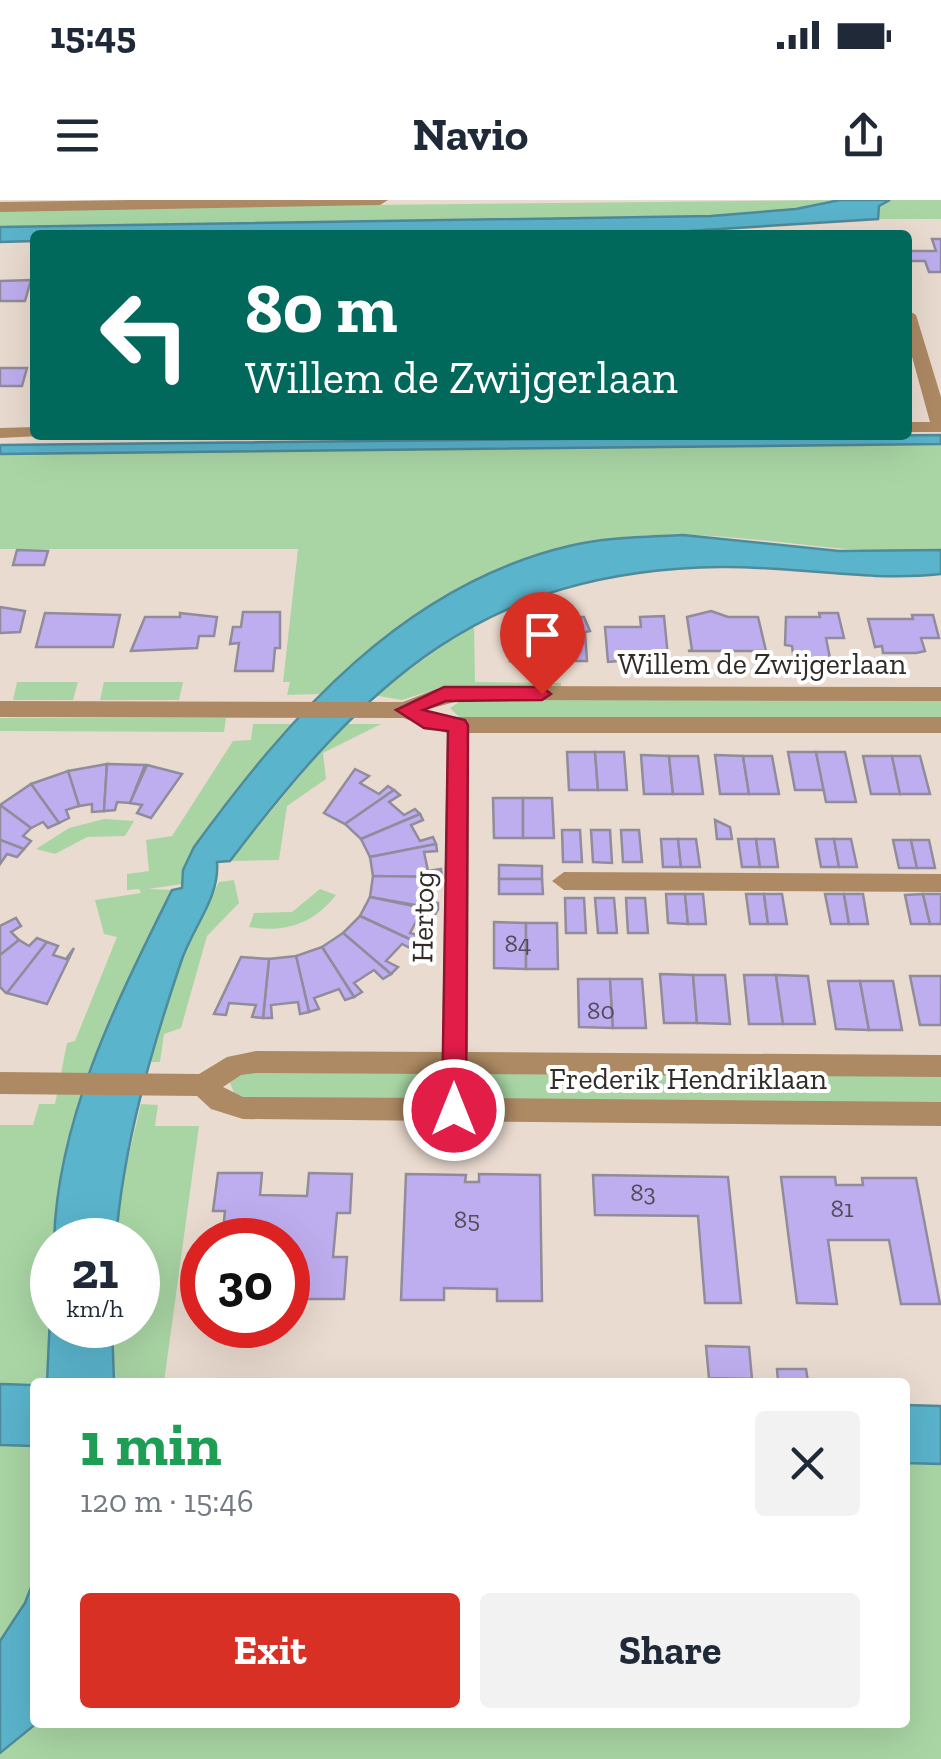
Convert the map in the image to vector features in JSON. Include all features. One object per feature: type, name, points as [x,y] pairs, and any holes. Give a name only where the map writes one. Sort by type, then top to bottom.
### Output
[{"type":"street","points":[[0,207],[380,200]]},
{"type":"street","points":[[912,329],[941,427],[912,427]]},
{"type":"street","points":[[0,432],[30,432]]},
{"type":"street","name":"Willem de Zwijgerlaan","points":[[0,708],[406,710],[444,694],[941,694]]},
{"type":"street","name":"Willem de Zwijgerlaan","points":[[406,710],[431,723],[458,725],[941,726]]},
{"type":"street","name":"Hertog","points":[[454,1110],[458,725]]},
{"type":"street","points":[[564,881],[941,884]]},
{"type":"street","name":"Frederik Hendriklaan","points":[[0,1083],[203,1086],[244,1064],[941,1066]]},
{"type":"street","name":"Frederik Hendriklaan","points":[[203,1086],[220,1100],[243,1108],[941,1114]]},
{"type":"green space","points":[[840,200],[796,209],[711,216],[0,227],[0,209]]},
{"type":"green space","points":[[890,200],[941,200],[941,219],[878,219],[879,206]]},
{"type":"green space","points":[[941,444],[941,550],[876,551],[681,535],[629,537],[579,545],[484,576],[441,599],[399,626],[321,694],[287,695],[290,682],[283,682],[298,549],[0,549],[0,454]]},
{"type":"green space","points":[[474,624],[475,682],[561,683],[561,688],[439,688],[402,700],[373,695]]},
{"type":"green space","points":[[17,682],[78,682],[73,700],[13,700]]},
{"type":"green space","points":[[104,682],[183,682],[179,700],[100,700]]},
{"type":"green space","points":[[462,700],[941,700],[941,719],[461,719],[450,708]]},
{"type":"green space","points":[[0,718],[226,718],[224,732],[0,731]]},
{"type":"green space","points":[[253,724],[294,724],[211,823],[186,866],[182,884],[148,889],[172,890],[102,1043],[55,1218],[30,1218],[30,1348],[49,1348],[48,1378],[0,1384],[0,1125],[33,1125],[39,1104],[55,1104],[67,1043],[75,1041],[117,937],[104,934],[95,900],[141,893],[139,889],[127,890],[127,874],[149,871],[146,840],[172,836],[233,741],[251,740]]},
{"type":"green space","points":[[343,724],[381,724],[323,753],[326,779],[287,806],[279,860],[230,861]]},
{"type":"green space","points":[[104,819],[134,821],[125,836],[87,837],[55,854],[36,849],[69,828]]},
{"type":"green space","points":[[234,880],[239,903],[207,936],[181,1028],[164,1034],[160,1062],[150,1062],[183,955],[219,882]]},
{"type":"green space","points":[[320,889],[336,895],[308,919],[275,929],[249,927],[254,913],[292,912]]},
{"type":"green space","points":[[240,1072],[423,1072],[434,1077],[437,1087],[423,1100],[243,1098],[235,1095],[230,1083]]},
{"type":"green space","points":[[485,1074],[941,1076],[941,1104],[491,1101],[477,1089]]},
{"type":"green space","points":[[141,1104],[158,1105],[155,1126],[199,1126],[186,1218],[180,1218],[180,1265],[165,1378],[114,1378],[113,1348],[160,1348],[160,1218],[118,1218]]},
{"type":"green space","points":[[0,1418],[30,1419],[30,1728],[910,1728],[910,1444],[941,1445],[941,1759],[0,1759]]},
{"type":"water","points":[[840,200],[890,200],[879,206],[878,219],[704,230],[30,230],[30,241],[0,242],[0,227],[711,216],[796,209]]},
{"type":"water","points":[[912,435],[941,435],[941,444],[0,454],[0,445],[912,440]]},
{"type":"water","points":[[683,535],[839,551],[941,550],[941,574],[886,576],[721,567],[637,573],[563,589],[497,614],[438,648],[383,690],[331,740],[230,861],[217,862],[210,900],[181,962],[149,1064],[125,1169],[119,1218],[56,1218],[67,1148],[79,1104],[131,973],[172,890],[182,888],[183,870],[194,847],[270,750],[356,662],[403,624],[454,591],[509,565],[569,546]]},
{"type":"water","points":[[49,1348],[113,1348],[114,1378],[47,1378]]},
{"type":"water","points":[[0,1384],[30,1385],[30,1446],[0,1445]]},
{"type":"water","points":[[910,1405],[941,1406],[941,1464],[910,1463]]},
{"type":"water","points":[[30,1590],[31,1728],[0,1753],[0,1641]]},
{"type":"building","points":[[932,239],[941,239],[941,272],[929,272],[925,261],[912,261],[912,251],[936,251]]},
{"type":"building","points":[[30,280],[25,301],[0,301],[0,281]]},
{"type":"building","points":[[0,368],[27,368],[22,386],[0,386]]},
{"type":"building","points":[[17,550],[48,551],[44,565],[13,565]]},
{"type":"building","points":[[0,607],[25,611],[20,632],[0,633]]},
{"type":"building","points":[[711,611],[728,617],[758,617],[766,651],[688,651],[692,650],[687,617]]},
{"type":"building","points":[[243,612],[280,612],[280,648],[275,648],[273,671],[235,671],[239,643],[230,644],[233,627],[241,627]]},
{"type":"building","points":[[45,613],[120,615],[113,647],[36,647]]},
{"type":"building","points":[[180,613],[217,617],[214,636],[199,636],[197,648],[131,651],[145,617],[180,617]]},
{"type":"building","points":[[819,613],[838,613],[844,638],[826,638],[830,658],[794,661],[792,646],[785,645],[786,617],[820,617]]},
{"type":"building","points":[[912,615],[933,615],[939,638],[921,638],[925,651],[883,653],[882,646],[875,647],[868,619],[913,619]]},
{"type":"building","points":[[664,616],[668,657],[608,662],[605,627],[641,627],[640,617]]},
{"type":"building","points":[[508,617],[584,617],[590,631],[585,632],[587,661],[510,661],[510,645],[502,632],[508,630]]},
{"type":"building","points":[[567,752],[595,752],[598,790],[569,790]]},
{"type":"building","points":[[595,752],[624,752],[627,790],[598,790]]},
{"type":"building","points":[[788,752],[816,752],[824,790],[795,790]]},
{"type":"building","points":[[816,752],[845,752],[856,802],[826,802]]},
{"type":"building","points":[[641,755],[669,756],[673,794],[644,794]]},
{"type":"building","points":[[715,755],[743,756],[749,794],[720,794]]},
{"type":"building","points":[[669,756],[698,756],[703,794],[673,794]]},
{"type":"building","points":[[743,756],[772,756],[779,794],[749,794]]},
{"type":"building","points":[[863,756],[892,756],[900,794],[871,794]]},
{"type":"building","points":[[892,756],[920,756],[930,794],[900,794]]},
{"type":"building","points":[[107,764],[104,811],[92,812],[92,804],[79,806],[68,771]]},
{"type":"building","points":[[107,764],[145,765],[130,803],[117,802],[115,810],[104,811]]},
{"type":"building","points":[[147,765],[182,774],[151,818],[137,813],[142,805],[130,803]]},
{"type":"building","points":[[355,769],[369,776],[360,783],[379,794],[388,786],[394,790],[345,824],[324,813]]},
{"type":"building","points":[[68,771],[79,806],[66,810],[69,818],[59,823],[31,784]]},
{"type":"building","points":[[31,784],[59,823],[48,828],[43,822],[31,828],[0,805]]},
{"type":"building","points":[[394,790],[400,795],[389,802],[404,815],[415,809],[420,814],[361,839],[345,824]]},
{"type":"building","points":[[493,798],[523,798],[523,838],[494,838]]},
{"type":"building","points":[[523,798],[552,798],[554,838],[523,838]]},
{"type":"building","points":[[0,805],[31,828],[23,836],[31,841],[24,849],[0,840]]},
{"type":"building","points":[[420,814],[423,820],[411,825],[420,841],[433,837],[436,844],[370,857],[361,839]]},
{"type":"building","points":[[715,820],[730,827],[732,839],[717,839]]},
{"type":"building","points":[[562,830],[580,830],[582,862],[563,862]]},
{"type":"building","points":[[591,830],[610,830],[612,863],[593,862]]},
{"type":"building","points":[[621,830],[639,830],[642,862],[623,862]]},
{"type":"building","points":[[661,839],[678,839],[681,867],[663,867]]},
{"type":"building","points":[[678,839],[696,839],[700,867],[681,867]]},
{"type":"building","points":[[738,839],[756,839],[760,867],[742,867]]},
{"type":"building","points":[[756,839],[774,839],[778,867],[760,867]]},
{"type":"building","points":[[816,839],[834,839],[839,867],[821,867]]},
{"type":"building","points":[[834,839],[851,839],[857,867],[839,867]]},
{"type":"building","points":[[0,840],[24,849],[17,857],[7,854],[0,864]]},
{"type":"building","points":[[893,840],[911,840],[917,868],[899,868]]},
{"type":"building","points":[[911,840],[929,840],[935,868],[917,868]]},
{"type":"building","points":[[436,844],[437,851],[424,852],[428,871],[441,869],[442,877],[373,876],[370,857]]},
{"type":"building","points":[[499,865],[542,866],[542,879],[499,879]]},
{"type":"building","points":[[373,876],[442,877],[441,884],[427,883],[424,902],[438,903],[438,909],[370,897]]},
{"type":"building","points":[[499,879],[542,879],[543,894],[499,894]]},
{"type":"building","points":[[666,894],[685,894],[688,924],[668,923]]},
{"type":"building","points":[[685,894],[703,894],[706,924],[688,924]]},
{"type":"building","points":[[746,894],[764,894],[768,924],[750,924]]},
{"type":"building","points":[[764,894],[782,894],[787,924],[768,924]]},
{"type":"building","points":[[825,894],[844,894],[849,924],[831,924]]},
{"type":"building","points":[[844,894],[863,894],[868,924],[849,924]]},
{"type":"building","points":[[923,894],[930,924],[911,924],[905,895]]},
{"type":"building","points":[[923,894],[941,894],[941,924],[930,924]]},
{"type":"building","points":[[370,897],[437,911],[433,918],[420,914],[410,933],[424,937],[420,944],[360,916]]},
{"type":"building","points":[[565,898],[584,898],[586,933],[566,933]]},
{"type":"building","points":[[595,898],[614,898],[617,933],[598,933]]},
{"type":"building","points":[[626,898],[645,898],[648,933],[628,933]]},
{"type":"building","points":[[360,916],[420,944],[414,950],[402,944],[386,961],[398,967],[391,974],[343,933]]},
{"type":"building","points":[[16,918],[21,926],[11,932],[19,940],[0,955],[0,926]]},
{"type":"building","points":[[494,922],[526,923],[526,969],[494,968]]},
{"type":"building","points":[[526,923],[557,923],[558,969],[526,969]]},
{"type":"building","points":[[343,933],[391,974],[383,979],[374,970],[354,983],[362,992],[354,997],[322,947]]},
{"type":"building","points":[[37,938],[47,942],[6,993],[0,987],[0,955],[19,940],[29,946]]},
{"type":"building","points":[[47,942],[58,946],[53,955],[66,959],[74,948],[47,1004],[7,993]]},
{"type":"building","points":[[322,947],[354,997],[345,1000],[339,989],[314,998],[319,1009],[309,1012],[296,956]]},
{"type":"building","points":[[296,956],[309,1012],[300,1014],[298,1002],[271,1005],[272,1018],[263,1018],[269,959]]},
{"type":"building","points":[[241,957],[269,959],[263,1018],[252,1017],[256,1005],[229,1003],[226,1015],[214,1014]]},
{"type":"building","points":[[660,974],[693,975],[697,1023],[664,1023]]},
{"type":"building","points":[[693,975],[725,975],[730,1024],[697,1023]]},
{"type":"building","points":[[744,975],[776,975],[783,1024],[749,1024]]},
{"type":"building","points":[[776,975],[808,976],[815,1024],[783,1024]]},
{"type":"building","points":[[910,976],[941,976],[941,1025],[920,1025]]},
{"type":"building","points":[[578,979],[610,979],[613,1028],[579,1027]]},
{"type":"building","points":[[610,979],[642,979],[646,1028],[613,1028]]},
{"type":"building","points":[[828,981],[860,981],[869,1030],[836,1029]]},
{"type":"building","points":[[860,981],[893,981],[902,1030],[869,1030]]},
{"type":"building","points":[[218,1173],[262,1173],[260,1195],[307,1196],[309,1173],[352,1174],[350,1213],[337,1213],[333,1257],[347,1257],[344,1299],[310,1299],[310,1218],[224,1218],[225,1211],[213,1211]]},
{"type":"building","points":[[406,1174],[466,1175],[465,1182],[479,1182],[479,1174],[540,1175],[542,1301],[497,1301],[497,1289],[444,1288],[444,1300],[401,1300]]},
{"type":"building","points":[[593,1175],[728,1177],[741,1303],[705,1303],[698,1216],[595,1215]]},
{"type":"building","points":[[781,1177],[835,1177],[836,1185],[863,1185],[862,1178],[916,1178],[940,1304],[901,1304],[889,1240],[828,1240],[837,1304],[797,1303]]},
{"type":"building","points":[[706,1346],[749,1347],[752,1378],[709,1378]]},
{"type":"building","points":[[777,1369],[806,1369],[807,1378],[778,1378]]},
{"type":"route","points":[[454,1110],[458,725],[431,723],[406,710],[444,694],[542,694]]}]
